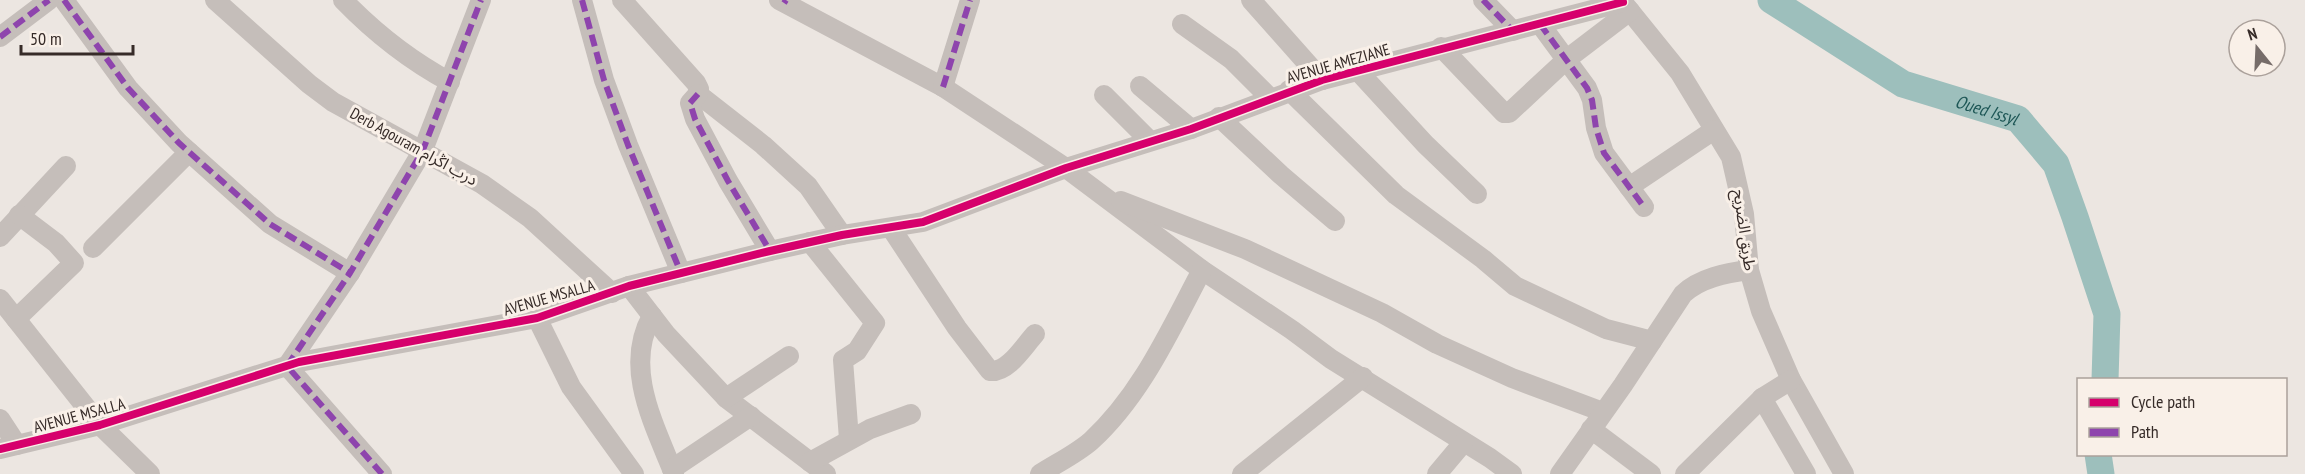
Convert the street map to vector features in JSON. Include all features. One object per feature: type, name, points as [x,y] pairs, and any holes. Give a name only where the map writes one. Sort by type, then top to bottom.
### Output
[{"type":"street","points":[[0,37],[49,0]]},
{"type":"street","points":[[64,0],[128,88],[189,152],[270,224],[350,273]]},
{"type":"street","name":"Derb Agouram درب اڭرام","points":[[215,0],[286,65],[333,102],[482,184],[530,218],[652,316],[726,398],[826,474]]},
{"type":"street","points":[[343,0],[383,39],[422,67],[450,82]]},
{"type":"street","points":[[376,471],[287,366],[350,273],[423,150],[481,0]]},
{"type":"street","points":[[582,0],[612,102],[681,273]]},
{"type":"street","points":[[622,0],[696,83],[699,89],[698,94],[690,104],[695,119],[728,181],[770,250]]},
{"type":"street","points":[[943,87],[970,0]]},
{"type":"street","points":[[1251,0],[1322,80]]},
{"type":"street","points":[[1483,0],[1513,31]]},
{"type":"street","points":[[783,1],[943,87],[1066,168],[1202,270],[1292,330],[1331,360],[1363,377],[1512,474]]},
{"type":"street","points":[[1441,47],[1504,113],[1509,113],[1625,4]]},
{"type":"street","name":"AVENUE AMEZIANE","points":[[1066,168],[1191,129],[1289,90],[1322,80],[1441,47],[1625,4]]},
{"type":"street","name":"طريق الضريح","points":[[1625,4],[1680,73],[1731,157],[1738,178],[1749,270],[1761,311],[1791,380],[1844,474]]},
{"type":"street","points":[[1182,24],[1232,59],[1270,98]]},
{"type":"street","points":[[1540,24],[1567,59],[1592,100],[1596,128],[1604,153],[1644,207]]},
{"type":"street","points":[[1357,70],[1425,144],[1478,195]]},
{"type":"street","points":[[1140,86],[1191,129]]},
{"type":"street","points":[[1289,90],[1396,195],[1484,259],[1515,286],[1606,329],[1652,340]]},
{"type":"street","points":[[698,94],[808,186],[842,235]]},
{"type":"street","points":[[1104,95],[1150,141]]},
{"type":"street","points":[[1219,117],[1268,164],[1335,221]]},
{"type":"street","points":[[1629,187],[1714,130]]},
{"type":"street","points":[[93,248],[189,152]]},
{"type":"street","points":[[0,237],[66,166]]},
{"type":"street","name":"AVENUE MSALLA","points":[[9,447],[100,425],[287,366],[537,318],[621,290],[770,250],[842,235],[891,228],[962,209],[1066,168]]},
{"type":"street","points":[[1107,197],[1245,249],[1382,313],[1463,356],[1512,378],[1603,412]]},
{"type":"street","points":[[16,319],[74,262],[56,243],[19,215]]},
{"type":"street","points":[[891,228],[957,328],[990,371],[996,372],[1008,365],[1035,334]]},
{"type":"street","points":[[810,242],[875,322],[857,351],[843,360],[849,439]]},
{"type":"street","points":[[1040,474],[1090,442],[1121,409],[1141,382],[1202,270]]},
{"type":"street","points":[[1560,474],[1689,288],[1726,273],[1749,270]]},
{"type":"street","points":[[0,299],[100,425],[150,474]]},
{"type":"street","points":[[652,316],[641,341],[642,389],[673,472],[751,416]]},
{"type":"street","points":[[537,318],[571,387],[634,474]]},
{"type":"street","points":[[726,398],[789,356]]},
{"type":"street","points":[[1242,474],[1363,377]]},
{"type":"street","points":[[1686,474],[1762,398],[1791,380]]},
{"type":"street","points":[[1762,398],[1806,474]]},
{"type":"street","points":[[810,462],[849,439],[911,414]]},
{"type":"street","points":[[0,419],[9,447]]},
{"type":"street","points":[[1591,429],[1652,474]]},
{"type":"street","points":[[1437,474],[1463,443]]},
{"type":"waterway","name":"Oued Issyl","points":[[1771,0],[1903,84],[2018,119],[2056,164],[2075,217],[2107,314],[2105,378]]},
{"type":"waterway","name":"Oued Issyl","points":[[2098,456],[2101,474]]},
{"type":"marked path","points":[[0,37],[49,0]]},
{"type":"marked path","points":[[64,0],[128,88],[179,143],[270,224],[350,273]]},
{"type":"marked path","points":[[382,474],[287,366],[350,273],[423,150],[481,0]]},
{"type":"marked path","points":[[582,0],[604,80],[681,273]]},
{"type":"marked path","points":[[943,87],[970,0]]},
{"type":"marked path","points":[[1483,0],[1513,31]]},
{"type":"marked path","points":[[1540,24],[1587,88],[1592,100],[1596,128],[1604,153],[1644,207]]},
{"type":"marked path","points":[[698,94],[690,103],[695,119],[728,181],[770,251]]},
{"type":"cycle path","points":[[0,449],[100,425],[299,362],[537,318],[629,286],[842,235],[923,222],[1066,168],[1191,129],[1322,80],[1623,2]]}]
